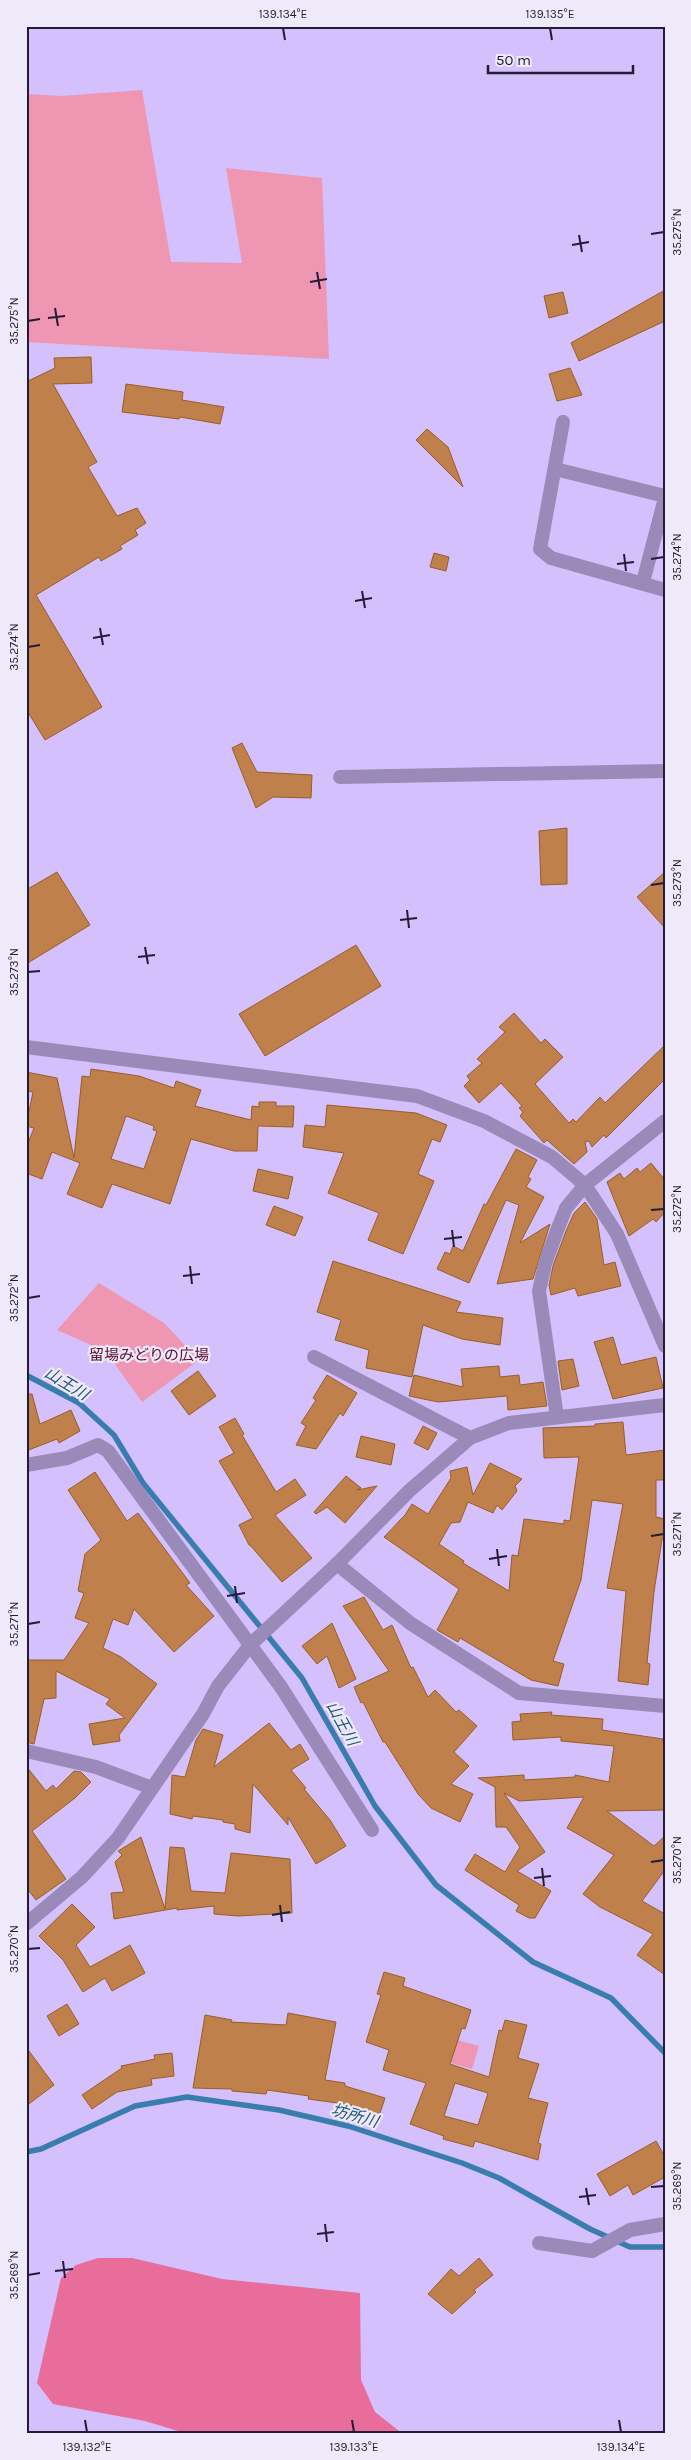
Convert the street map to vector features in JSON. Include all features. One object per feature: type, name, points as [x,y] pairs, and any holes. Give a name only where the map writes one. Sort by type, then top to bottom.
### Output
[{"type":"street","points":[[563,422],[540,549],[551,558],[643,582],[665,590]]},
{"type":"street","points":[[555,469],[665,497],[643,582]]},
{"type":"street","points":[[340,777],[665,771]]},
{"type":"street","points":[[26,1048],[417,1096],[484,1121],[552,1157],[585,1186],[617,1234],[665,1346]]},
{"type":"street","points":[[557,1417],[539,1291],[545,1264],[566,1208],[585,1186],[665,1121]]},
{"type":"street","points":[[314,1357],[470,1438]]},
{"type":"street","points":[[26,1924],[82,1877],[118,1838],[203,1714],[218,1686],[251,1644],[337,1564],[410,1490],[470,1438],[509,1423],[665,1405]]},
{"type":"street","points":[[26,1465],[67,1458],[98,1445],[108,1451],[281,1687],[372,1830]]},
{"type":"street","points":[[337,1564],[410,1623],[519,1693],[665,1706]]},
{"type":"street","points":[[26,1751],[96,1767],[152,1788]]},
{"type":"street","points":[[539,2243],[592,2251],[630,2230],[665,2224]]},
{"type":"green space","points":[[142,90],[171,262],[242,263],[226,168],[322,178],[329,359],[26,342],[26,94],[62,96]]},
{"type":"green space","name":"留場みどりの広場","points":[[99,1283],[164,1323],[199,1360],[142,1402],[114,1363],[96,1347],[57,1330]]},
{"type":"green space","points":[[424,2031],[479,2046],[472,2069],[419,2054]]},
{"type":"shaded area","points":[[98,2258],[132,2258],[222,2279],[360,2293],[361,2380],[375,2412],[403,2434],[188,2434],[145,2421],[53,2404],[37,2383],[61,2278],[76,2265]]},
{"type":"building","points":[[665,290],[665,321],[579,361],[571,343]]},
{"type":"building","points":[[563,292],[568,313],[549,318],[544,296]]},
{"type":"building","points":[[91,357],[92,383],[53,384],[97,462],[88,467],[117,516],[137,508],[146,523],[135,530],[138,535],[120,546],[122,549],[101,561],[99,557],[36,595],[102,707],[45,740],[26,709],[26,382],[55,368],[54,358]]},
{"type":"building","points":[[570,368],[582,395],[557,401],[549,374]]},
{"type":"building","points":[[126,384],[183,392],[182,400],[224,407],[220,424],[180,417],[179,419],[122,412]]},
{"type":"building","points":[[427,429],[448,447],[463,487],[416,440]]},
{"type":"building","points":[[434,553],[449,557],[446,571],[430,567]]},
{"type":"building","points":[[242,743],[257,772],[312,775],[311,798],[273,797],[256,808],[232,748]]},
{"type":"building","points":[[567,828],[567,884],[541,885],[539,831]]},
{"type":"building","points":[[57,872],[90,925],[26,964],[26,890]]},
{"type":"building","points":[[665,872],[665,928],[637,897]]},
{"type":"building","points":[[356,945],[381,986],[265,1056],[239,1014]]},
{"type":"building","points":[[514,1013],[541,1043],[545,1039],[563,1057],[535,1084],[569,1123],[573,1119],[576,1122],[600,1097],[605,1103],[665,1045],[665,1079],[606,1138],[604,1135],[592,1147],[589,1141],[585,1142],[587,1152],[574,1164],[547,1140],[544,1143],[520,1116],[523,1112],[519,1108],[522,1106],[501,1083],[479,1103],[464,1086],[470,1080],[467,1076],[482,1063],[477,1059],[505,1032],[499,1027]]},
{"type":"building","points":[[91,1069],[139,1076],[174,1088],[176,1081],[201,1090],[195,1106],[251,1120],[252,1106],[259,1107],[259,1102],[276,1102],[276,1106],[294,1106],[293,1127],[258,1126],[257,1151],[234,1151],[191,1139],[170,1204],[112,1184],[102,1208],[67,1194],[80,1163],[52,1152],[42,1179],[26,1173],[26,1148],[34,1128],[26,1126],[33,1092],[26,1091],[26,1072],[57,1078],[74,1158],[82,1076],[90,1077]],"holes":[[[126,1116],[154,1126],[153,1130],[157,1131],[144,1169],[111,1159]]]},
{"type":"building","points":[[327,1105],[416,1113],[447,1125],[440,1142],[432,1139],[418,1174],[434,1181],[403,1254],[368,1240],[379,1213],[328,1193],[344,1153],[303,1147],[305,1125],[325,1127]]},
{"type":"building","points":[[516,1149],[537,1160],[528,1177],[531,1179],[526,1187],[544,1197],[520,1243],[550,1224],[533,1279],[497,1284],[519,1205],[506,1200],[469,1283],[437,1269],[445,1252],[450,1254],[453,1246],[463,1251],[484,1204],[486,1205]]},
{"type":"building","points":[[651,1163],[665,1180],[665,1212],[656,1222],[653,1219],[629,1236],[607,1182],[620,1173],[624,1179],[637,1168],[640,1172]]},
{"type":"building","points":[[258,1169],[293,1177],[288,1199],[253,1191]]},
{"type":"building","points":[[585,1202],[597,1219],[604,1265],[615,1262],[621,1286],[578,1296],[575,1288],[551,1295],[549,1285],[553,1266],[574,1213]]},
{"type":"building","points":[[274,1206],[303,1217],[295,1236],[266,1225]]},
{"type":"building","points":[[333,1261],[461,1302],[456,1312],[503,1318],[500,1345],[462,1339],[423,1325],[412,1377],[366,1368],[369,1350],[335,1340],[341,1320],[317,1312]]},
{"type":"building","points":[[613,1337],[621,1365],[656,1357],[663,1388],[613,1399],[594,1342]]},
{"type":"building","points":[[573,1359],[579,1386],[562,1390],[558,1361]]},
{"type":"building","points":[[499,1366],[500,1377],[519,1375],[520,1385],[543,1382],[547,1406],[508,1410],[507,1396],[438,1402],[409,1396],[414,1375],[463,1387],[461,1369]]},
{"type":"building","points":[[198,1371],[216,1396],[189,1415],[171,1391]]},
{"type":"building","points":[[327,1375],[357,1393],[343,1416],[340,1413],[316,1449],[296,1445],[306,1426],[301,1423],[316,1400],[313,1398]]},
{"type":"building","points":[[26,1394],[32,1394],[40,1424],[71,1410],[80,1431],[59,1443],[57,1439],[26,1451]]},
{"type":"building","points":[[235,1418],[244,1434],[242,1435],[276,1492],[295,1479],[306,1495],[275,1515],[312,1558],[282,1582],[249,1545],[239,1525],[253,1518],[219,1461],[234,1453],[219,1427]]},
{"type":"building","points":[[623,1422],[626,1455],[665,1450],[665,1480],[656,1480],[656,1517],[665,1519],[665,1539],[662,1539],[654,1592],[647,1663],[650,1664],[648,1685],[618,1681],[626,1591],[607,1588],[623,1504],[592,1500],[581,1580],[553,1661],[564,1664],[558,1686],[531,1680],[460,1638],[458,1642],[437,1630],[459,1589],[384,1537],[405,1515],[412,1504],[428,1514],[451,1478],[450,1471],[467,1467],[473,1495],[490,1463],[522,1479],[515,1486],[517,1491],[502,1510],[497,1505],[493,1513],[468,1502],[460,1522],[451,1523],[439,1544],[464,1561],[463,1563],[509,1591],[512,1555],[518,1556],[524,1519],[564,1524],[564,1520],[570,1521],[579,1457],[544,1458],[543,1428],[595,1426],[595,1424]]},
{"type":"building","points":[[423,1426],[437,1433],[428,1450],[414,1443]]},
{"type":"building","points":[[361,1436],[395,1444],[391,1465],[356,1457]]},
{"type":"building","points":[[95,1472],[127,1521],[138,1513],[190,1583],[186,1585],[214,1616],[174,1652],[134,1609],[128,1625],[113,1619],[103,1648],[121,1657],[157,1684],[119,1735],[120,1741],[93,1745],[89,1724],[125,1718],[106,1704],[110,1699],[56,1671],[56,1698],[44,1699],[34,1744],[26,1742],[26,1660],[64,1660],[89,1623],[75,1618],[84,1593],[78,1591],[85,1554],[101,1540],[68,1490]]},
{"type":"building","points":[[346,1476],[361,1488],[357,1490],[377,1486],[345,1523],[327,1507],[316,1514],[314,1512]]},
{"type":"building","points":[[364,1597],[383,1630],[392,1625],[411,1668],[413,1667],[428,1697],[435,1690],[456,1712],[459,1710],[477,1726],[454,1752],[469,1766],[451,1784],[473,1794],[460,1822],[431,1808],[418,1794],[385,1742],[383,1742],[354,1687],[389,1671],[343,1606]]},
{"type":"building","points":[[332,1623],[356,1679],[339,1688],[327,1656],[317,1664],[302,1646]]},
{"type":"building","points":[[552,1712],[551,1715],[603,1719],[602,1730],[663,1739],[665,1743],[665,1810],[607,1811],[654,1846],[665,1836],[665,1870],[642,1901],[665,1914],[665,1975],[637,1955],[653,1934],[600,1907],[583,1894],[614,1855],[567,1828],[584,1797],[519,1801],[504,1793],[545,1852],[517,1871],[551,1891],[535,1918],[529,1918],[516,1911],[519,1905],[465,1870],[475,1854],[505,1872],[520,1847],[506,1827],[496,1827],[495,1787],[478,1778],[524,1775],[524,1780],[575,1777],[575,1775],[609,1782],[614,1746],[561,1741],[561,1737],[513,1740],[512,1722],[521,1721],[520,1714]]},
{"type":"building","points":[[269,1723],[291,1750],[300,1744],[309,1759],[291,1770],[330,1820],[346,1846],[316,1864],[288,1817],[288,1825],[253,1784],[250,1833],[235,1829],[235,1824],[223,1822],[223,1820],[193,1816],[192,1819],[170,1814],[172,1775],[185,1777],[196,1740],[203,1729],[223,1735],[214,1767]]},
{"type":"building","points":[[26,1766],[46,1791],[53,1785],[56,1789],[74,1771],[81,1772],[91,1782],[75,1798],[32,1831],[66,1879],[36,1900],[26,1887]]},
{"type":"building","points":[[141,1837],[165,1909],[170,1847],[184,1848],[191,1891],[225,1893],[231,1853],[290,1859],[292,1913],[238,1916],[214,1914],[214,1906],[177,1910],[177,1908],[114,1919],[111,1893],[124,1892],[115,1862],[122,1855],[118,1851]]},
{"type":"building","points":[[72,1904],[95,1927],[76,1945],[90,1967],[130,1945],[145,1973],[112,1991],[105,1978],[83,1992],[63,1960],[39,1936]]},
{"type":"building","points":[[384,1972],[405,1978],[403,1986],[471,2010],[465,2029],[462,2028],[450,2064],[489,2077],[499,2030],[502,2031],[505,2020],[527,2025],[518,2058],[539,2064],[528,2098],[548,2103],[538,2143],[541,2144],[538,2160],[475,2141],[473,2147],[443,2139],[444,2136],[410,2124],[426,2083],[383,2070],[389,2050],[366,2042],[381,1995],[377,1994]],"holes":[[[455,2083],[488,2093],[478,2125],[444,2116]]]},
{"type":"building","points":[[67,2004],[79,2024],[59,2036],[47,2016]]},
{"type":"building","points":[[288,2013],[336,2022],[325,2080],[345,2083],[345,2086],[385,2098],[378,2119],[350,2111],[352,2105],[308,2099],[309,2096],[267,2090],[266,2094],[232,2091],[232,2089],[193,2088],[205,2015],[232,2020],[231,2022],[286,2025]]},
{"type":"building","points":[[26,2047],[54,2085],[26,2106]]},
{"type":"building","points":[[172,2053],[174,2076],[151,2079],[152,2085],[117,2092],[92,2109],[82,2095],[122,2068],[121,2066],[155,2059],[154,2055]]},
{"type":"building","points":[[656,2141],[665,2157],[665,2177],[633,2195],[628,2185],[610,2196],[597,2174]]},
{"type":"building","points":[[479,2258],[493,2275],[474,2290],[476,2292],[452,2314],[428,2294],[451,2269],[459,2276]]},
{"type":"waterway","name":"山王川","points":[[26,1375],[79,1403],[114,1435],[143,1483],[302,1678],[375,1806],[436,1885],[533,1962],[611,1998],[665,2053]]},
{"type":"waterway","name":"坊所川","points":[[26,2152],[41,2149],[135,2106],[187,2097],[279,2110],[348,2126],[462,2163],[499,2178],[590,2229],[630,2247],[665,2247]]}]
